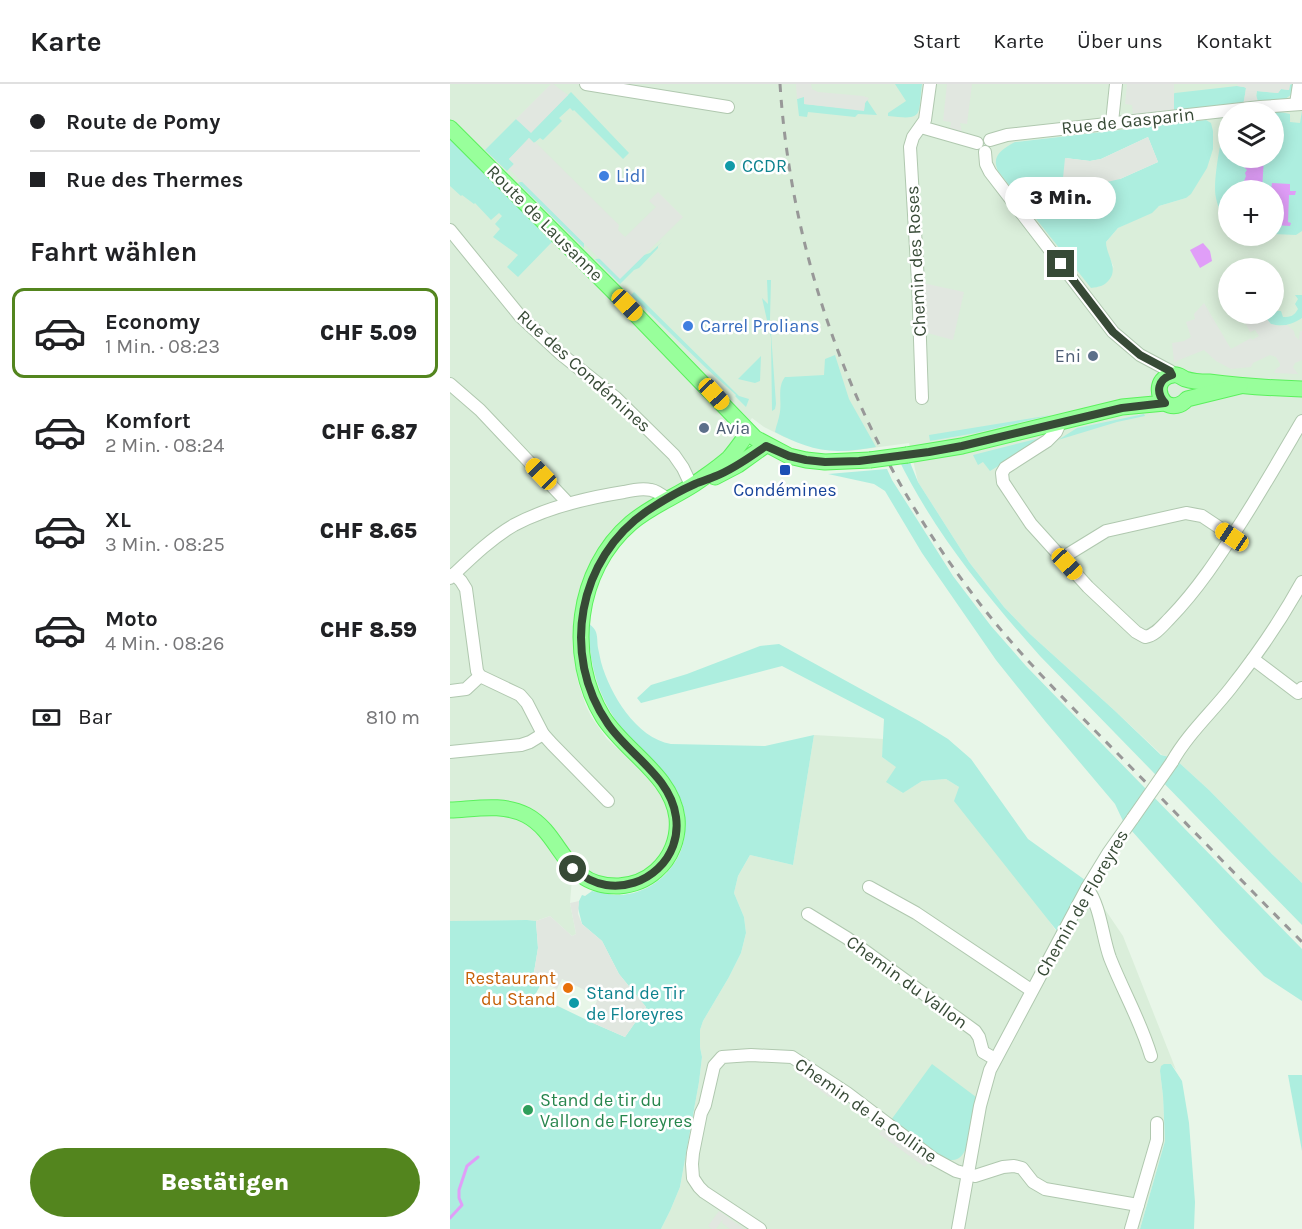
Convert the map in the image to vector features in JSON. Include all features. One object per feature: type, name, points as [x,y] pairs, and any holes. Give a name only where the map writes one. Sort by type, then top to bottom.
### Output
[{"type":"main road","name":"Route de Lausanne","points":[[450,128],[616,294],[748,433],[766,446],[789,456],[825,462],[870,460],[962,446],[1122,408],[1168,386]]},
{"type":"main road","points":[[1168,386],[1168,405],[1177,406],[1187,399],[1240,386]]},
{"type":"main road","points":[[1168,386],[1302,389]]},
{"type":"main road","points":[[1168,386],[1190,388],[1187,399]]},
{"type":"main road","points":[[450,810],[504,808],[518,811],[534,820],[544,830],[573,869],[594,882],[606,885],[627,885],[640,881],[657,870],[667,859],[676,839],[677,819],[674,804],[665,787],[617,736],[592,697],[582,660],[580,631],[583,605],[598,566],[616,538],[647,511],[693,484],[729,458],[748,433]]},
{"type":"main road","points":[[693,484],[716,477],[766,446]]},
{"type":"street","name":"Chemin des Roses","points":[[922,398],[910,147],[926,113],[930,84]]},
{"type":"street","points":[[1112,122],[1116,84]]},
{"type":"street","points":[[1299,84],[1299,104]]},
{"type":"street","points":[[594,85],[728,107]]},
{"type":"street","name":"Rue de Gasparin","points":[[981,147],[981,137],[990,140],[1007,135],[1112,122],[1299,104]]},
{"type":"street","points":[[921,127],[981,147],[990,172],[1113,332],[1140,355],[1170,371],[1168,386]]},
{"type":"street","name":"Rue des Condémines","points":[[450,231],[520,316],[561,354],[625,406],[674,455],[693,484]]},
{"type":"street","points":[[450,384],[480,410],[568,503]]},
{"type":"street","points":[[1060,423],[1056,432],[1047,441],[1009,464],[1001,477],[1031,524],[1100,598],[1136,632],[1145,637],[1157,631],[1194,592],[1214,566],[1302,421]]},
{"type":"street","points":[[608,801],[543,734],[520,695],[480,676],[477,671],[466,589],[461,581],[452,576],[495,538],[513,526],[568,503],[610,494],[650,489],[667,499]]},
{"type":"street","points":[[1062,558],[1106,531],[1186,513],[1202,516],[1232,537]]},
{"type":"street","name":"Chemin de Floreyres","points":[[958,1229],[985,1083],[1031,990],[1108,852],[1181,748],[1274,631],[1302,582]]},
{"type":"street","points":[[1253,659],[1298,693],[1302,688]]},
{"type":"street","points":[[450,691],[466,689],[480,676]]},
{"type":"street","points":[[450,752],[521,745],[543,734]]},
{"type":"street","points":[[869,887],[916,913],[1031,990]]},
{"type":"street","points":[[1088,888],[1094,897],[1110,958],[1139,1022],[1151,1056]]},
{"type":"street","name":"Chemin du Vallon","points":[[808,914],[847,938],[975,1031],[983,1052],[995,1059]]},
{"type":"street","name":"Chemin de la Colline","points":[[760,1229],[704,1192],[693,1178],[693,1153],[701,1113],[714,1066],[722,1057],[751,1054],[792,1057],[872,1111],[934,1158],[956,1171],[969,1174]]},
{"type":"street","points":[[1131,1229],[1157,1140],[1157,1123]]},
{"type":"street","points":[[969,1174],[981,1175],[1003,1167],[1014,1166],[1022,1168],[1033,1182],[1045,1189],[1138,1204]]},
{"type":"shaded area","points":[[450,84],[1302,84],[1302,883],[1209,790],[1174,758],[1162,755],[1030,634],[1004,607],[969,562],[918,482],[909,443],[850,451],[821,449],[784,437],[752,418],[725,455],[621,525],[576,616],[574,657],[578,682],[586,706],[607,739],[636,762],[659,788],[667,802],[671,820],[668,846],[654,866],[630,879],[603,879],[580,867],[572,878],[570,903],[576,934],[572,936],[550,916],[536,921],[450,921]],"holes":[[[1206,120],[1186,198],[1159,206],[1118,228],[1106,242],[1106,249],[1114,268],[1015,142]]]},
{"type":"shaded area","points":[[551,84],[568,95],[531,133],[516,119]]},
{"type":"shaded area","points":[[796,84],[811,84],[812,89],[818,92],[869,98],[865,103],[864,111],[804,104],[804,97],[797,99]]},
{"type":"shaded area","points":[[895,84],[922,84],[919,110],[914,116],[888,116],[888,113],[906,101]]},
{"type":"shaded area","points":[[947,84],[972,84],[967,124],[960,123],[963,138],[949,134],[951,122],[943,121]]},
{"type":"shaded area","points":[[1127,84],[1174,84],[1174,110],[1133,114],[1132,105],[1125,104]]},
{"type":"shaded area","points":[[1238,84],[1290,84],[1289,90],[1281,89],[1278,93],[1257,91],[1258,102],[1243,102],[1246,88],[1237,86]]},
{"type":"shaded area","points":[[1294,84],[1292,94],[1284,100],[1258,102],[1256,99],[1257,91],[1278,93],[1281,89],[1289,90],[1290,85]]},
{"type":"shaded area","points":[[1237,86],[1246,88],[1243,102],[1218,102],[1218,107],[1174,113],[1173,94]]},
{"type":"shaded area","points":[[571,92],[629,153],[623,159],[570,108],[559,118],[562,121],[543,140],[540,138],[534,143],[529,138],[509,159],[514,164],[507,171],[485,150],[516,119],[531,132]]},
{"type":"shaded area","points":[[805,96],[804,104],[864,110],[867,100],[877,115],[858,114],[855,117],[808,112],[807,117],[799,116],[797,99]]},
{"type":"shaded area","points":[[1302,111],[1302,231],[1296,235],[1284,234],[1284,180],[1218,180],[1218,206],[1215,181],[1218,158],[1218,168],[1284,168],[1284,113],[1290,114],[1290,122],[1300,123]]},
{"type":"shaded area","points":[[1206,120],[1211,123],[1213,131],[1213,149],[1207,168],[1191,194],[1186,198],[1159,206],[1152,213],[1118,228],[1106,242],[1112,275],[1103,285],[1091,288],[998,171],[997,157],[1002,150],[1015,142]],"holes":[[[1148,137],[1158,162],[1120,179],[1065,158],[1090,161],[1101,159]]]},
{"type":"shaded area","points":[[450,137],[552,242],[518,277],[507,267],[518,255],[493,237],[500,229],[495,224],[502,216],[499,213],[491,220],[475,203],[461,196],[450,186]]},
{"type":"shaded area","points":[[1148,137],[1158,162],[1120,179],[1107,182],[1063,178],[1065,158],[1090,161],[1101,159]]},
{"type":"shaded area","points":[[529,138],[619,225],[618,230],[625,237],[656,207],[649,201],[658,192],[683,217],[620,279],[509,169],[514,164],[509,159]]},
{"type":"shaded area","points":[[1245,168],[1263,168],[1263,180],[1244,180],[1247,170]]},
{"type":"shaded area","points":[[523,182],[584,243],[584,248],[518,183]]},
{"type":"shaded area","points":[[1284,184],[1290,184],[1290,191],[1296,191],[1295,195],[1289,195],[1288,222],[1291,223],[1290,226],[1284,226]]},
{"type":"shaded area","points":[[662,242],[639,268],[620,284],[595,259],[644,255],[650,253]]},
{"type":"shaded area","points":[[1203,243],[1210,251],[1212,261],[1200,268],[1190,250]]},
{"type":"shaded area","points":[[767,280],[771,280],[770,319],[776,404],[772,411],[771,338],[762,298],[768,304]]},
{"type":"shaded area","points":[[918,282],[964,292],[953,340],[920,331]]},
{"type":"shaded area","points":[[634,292],[739,396],[749,399],[746,407],[631,295]]},
{"type":"shaded area","points":[[1295,295],[1302,295],[1302,318],[1287,325],[1270,324],[1284,324],[1284,317],[1290,316],[1298,309],[1295,304],[1298,299]]},
{"type":"shaded area","points":[[1204,303],[1231,349],[1259,336],[1255,330],[1250,332],[1246,324],[1287,325],[1299,340],[1300,331],[1302,331],[1302,360],[1295,363],[1293,367],[1298,374],[1274,373],[1280,364],[1276,357],[1270,355],[1253,363],[1251,367],[1231,369],[1216,361],[1204,350],[1174,362],[1172,343],[1191,337],[1186,322],[1195,319],[1194,314]]},
{"type":"shaded area","points":[[835,355],[849,399],[876,447],[829,451],[813,448],[775,432],[780,412],[780,390],[785,377],[824,375],[825,359]]},
{"type":"shaded area","points":[[761,356],[760,381],[755,383],[738,379]]},
{"type":"shaded area","points":[[1144,414],[1145,416],[1058,440],[1077,428]]},
{"type":"shaded area","points":[[1051,415],[976,433],[930,441],[929,435]]},
{"type":"shaded area","points":[[1044,437],[990,471],[983,462],[978,465],[973,455]]},
{"type":"shaded area","points":[[907,455],[918,482],[969,562],[1004,607],[1030,634],[1161,755],[1174,758],[1209,790],[1302,883],[1302,925],[1040,656],[1000,609],[961,561],[911,484],[897,456]]},
{"type":"shaded area","points":[[887,469],[953,576],[991,626],[1026,666],[1302,949],[1302,1001],[1264,976],[1123,821],[1115,804],[996,660],[922,553],[885,491],[874,484],[828,474]]},
{"type":"shaded area","points":[[588,623],[596,632],[601,662],[618,700],[636,724],[658,740],[671,744],[765,746],[814,735],[793,865],[750,855],[738,876],[734,893],[744,917],[746,933],[741,953],[700,1030],[702,1057],[699,1082],[680,1187],[661,1229],[450,1229],[450,921],[536,921],[538,948],[533,978],[542,982],[535,995],[625,1037],[646,1007],[619,974],[602,941],[582,924],[578,908],[579,901],[582,895],[585,896],[592,891],[623,895],[648,888],[668,872],[682,849],[685,831],[684,811],[679,795],[670,779],[632,740],[610,711],[593,668]]},
{"type":"shaded area","points":[[779,644],[919,721],[948,739],[971,759],[1028,839],[1085,880],[1057,931],[954,801],[959,787],[946,779],[922,781],[903,793],[886,782],[896,767],[882,757],[884,719],[782,666],[641,703],[637,698],[651,685],[760,646]]},
{"type":"shaded area","points":[[814,735],[884,739],[882,757],[896,766],[902,793],[922,781],[946,779],[959,787],[1056,931],[1085,880],[1123,936],[1176,1070],[1171,1064],[1160,1071],[1165,1141],[1140,1229],[661,1229],[680,1187],[699,1082],[702,1057],[700,1030],[741,953],[746,933],[744,917],[734,893],[738,876],[750,855],[793,865]]},
{"type":"shaded area","points":[[579,901],[578,914],[582,924],[602,941],[619,974],[646,1007],[625,1037],[593,1023],[600,1010],[594,1007],[599,997],[562,979],[557,989],[533,979],[538,948],[536,921],[550,916],[572,936],[576,934],[570,903]]},
{"type":"shaded area","points":[[797,1063],[837,1093],[829,1097],[796,1072]]},
{"type":"shaded area","points":[[932,1064],[976,1097],[966,1147],[963,1154],[956,1160],[944,1160],[891,1120]]},
{"type":"shaded area","points":[[1164,1064],[1171,1064],[1182,1081],[1189,1123],[1195,1202],[1194,1229],[1140,1229],[1165,1141],[1160,1071]]},
{"type":"shaded area","points":[[1288,1075],[1302,1075],[1302,1151]]},
{"type":"shaded area","points":[[884,1128],[930,1161],[925,1167],[879,1134]]},
{"type":"shaded area","points":[[719,1211],[744,1229],[730,1229],[722,1223],[723,1219],[716,1229],[712,1229],[708,1226]]},
{"type":"waterway","points":[[450,1218],[462,1205],[459,1190],[467,1166],[478,1157]]},
{"type":"railway","points":[[780,84],[787,153],[799,220],[816,287],[838,352],[865,415],[896,476],[931,536],[971,592],[1023,655],[1302,942]]},
{"type":"place","name":"CCDR","points":[[730,166]]},
{"type":"place","name":"Lidl","points":[[604,176]]},
{"type":"place","name":"Carrel Prolians","points":[[688,326]]},
{"type":"place","name":"Eni","points":[[1093,356]]},
{"type":"place","name":"Avia","points":[[704,428]]},
{"type":"place","name":"Condémines","points":[[785,470]]},
{"type":"place","name":"Restaurant du Stand","points":[[568,988]]},
{"type":"place","name":"Stand de Tir de Floreyres","points":[[574,1003]]},
{"type":"place","name":"Stand de tir du Vallon de Floreyres","points":[[528,1110]]},
{"type":"route","points":[[573,869],[594,882],[606,885],[627,885],[640,881],[657,870],[667,859],[676,839],[677,819],[674,804],[665,787],[617,736],[603,716],[592,697],[582,660],[580,631],[583,605],[598,566],[616,538],[647,511],[691,485],[716,477],[738,465],[766,446],[789,456],[806,460],[859,461],[962,446],[1122,408],[1165,403],[1158,389],[1163,380],[1172,375],[1170,371],[1140,355],[1113,332],[1061,264]]}]
